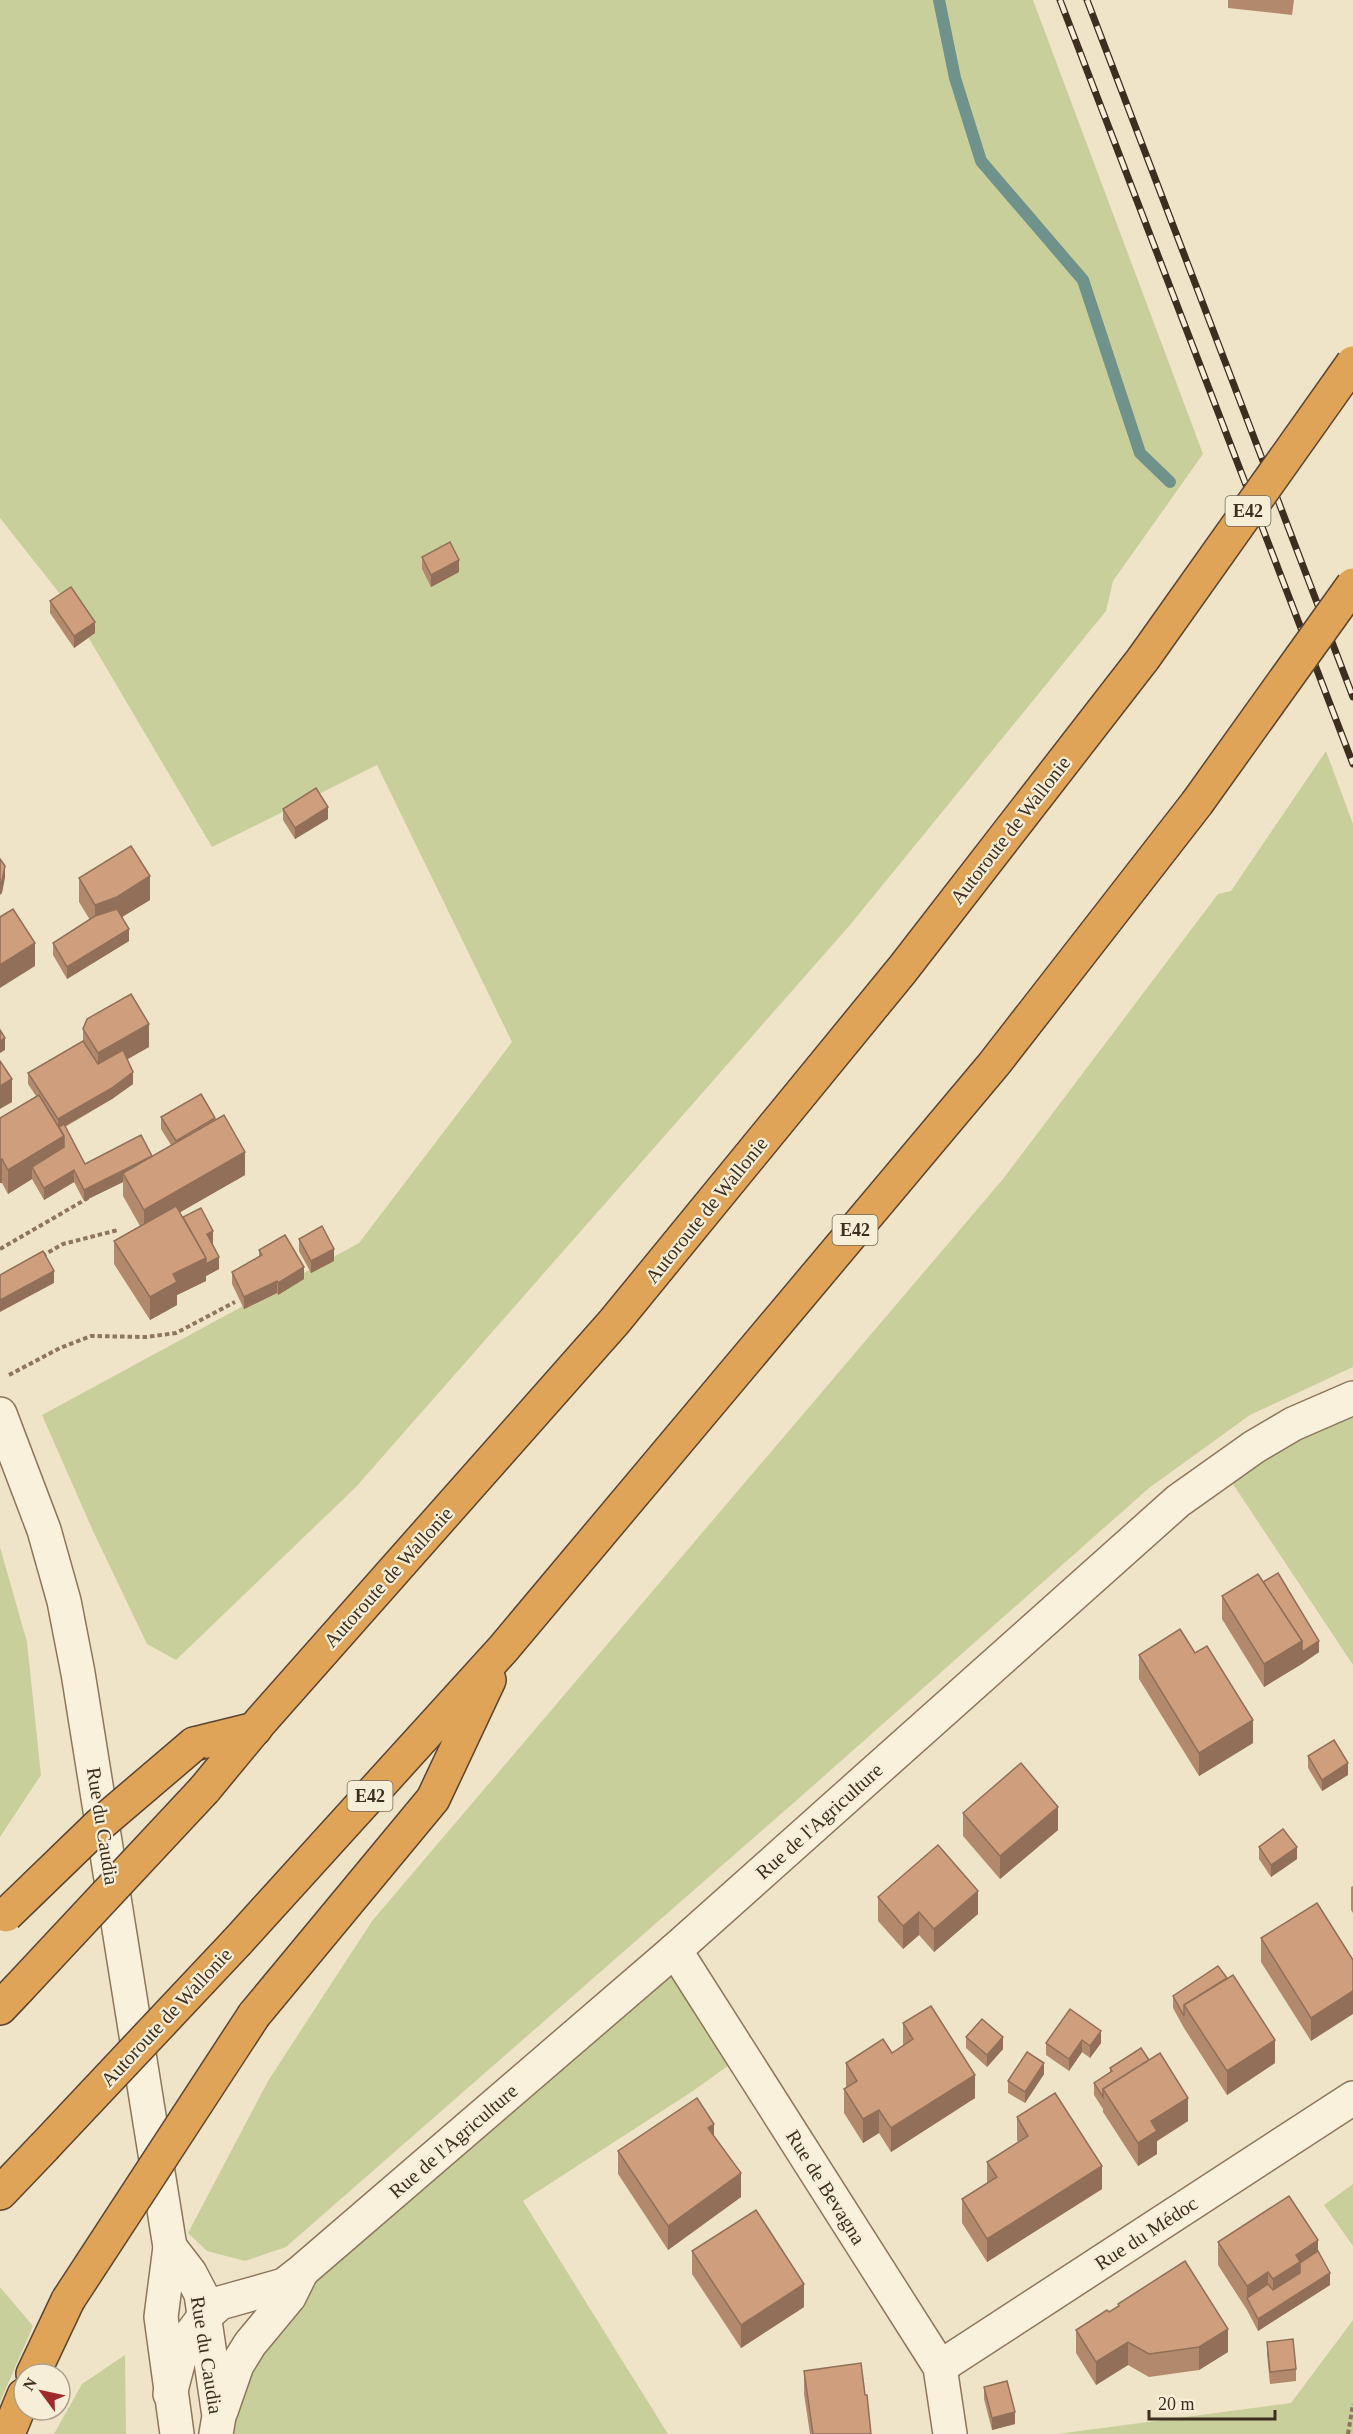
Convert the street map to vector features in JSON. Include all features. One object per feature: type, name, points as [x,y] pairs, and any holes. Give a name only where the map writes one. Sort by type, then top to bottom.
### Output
[{"type":"highway","name":"Autoroute de Wallonie","points":[[9,1998],[204,1790],[255,1728],[614,1322],[902,970],[1143,659],[1353,363]]},
{"type":"highway","name":"Autoroute de Wallonie","points":[[0,2193],[237,1942],[503,1649],[993,1064],[1197,803],[1353,585]]},
{"type":"highway","points":[[39,2362],[68,2300],[254,2015],[433,1799],[503,1649]]},
{"type":"highway","points":[[3,1917],[99,1824],[194,1744],[255,1728]]},
{"type":"street","name":"Rue de l'Agriculture","points":[[204,2317],[220,2303],[284,2285],[302,2271],[675,1950],[1178,1501],[1254,1447],[1293,1424],[1353,1398]]},
{"type":"street","name":"Rue du Caudia","points":[[0,1414],[44,1530],[66,1611],[78,1673],[170,2247],[161,2317],[177,2434]]},
{"type":"street","name":"Rue de Bevagna","points":[[675,1950],[940,2367],[950,2434]]},
{"type":"street","name":"Rue du Médoc","points":[[940,2367],[1353,2098]]},
{"type":"street","name":"Rue du Caudia","points":[[170,2247],[190,2273],[201,2294],[204,2317],[197,2351],[218,2425]]},
{"type":"street","name":"Rue de l'Agriculture","points":[[218,2425],[237,2365],[250,2344],[289,2297],[302,2271]]},
{"type":"street","name":"Rue de l'Agriculture","points":[[190,2273],[214,2284],[237,2289],[262,2290]]},
{"type":"street","points":[[161,2317],[171,2335],[197,2351],[170,2394]]},
{"type":"street","name":"Rue de l'Agriculture","points":[[197,2351],[221,2358],[250,2344]]},
{"type":"path","points":[[0,1249],[95,1194]]},
{"type":"path","points":[[36,1260],[63,1244],[118,1230]]},
{"type":"path","points":[[0,1380],[60,1348],[91,1336],[147,1337],[176,1333],[235,1302]]},
{"type":"path","points":[[1348,2434],[1353,2404]]},
{"type":"green space","points":[[0,0],[1033,0],[1203,454],[1113,581],[1106,611],[850,925],[355,1488],[176,1660],[147,1644],[93,1531],[42,1415],[359,1243],[512,1042],[377,765],[212,847],[71,608],[0,518]]},
{"type":"green space","points":[[1326,751],[1353,824],[1353,1367],[1250,1415],[1149,1488],[797,1800],[286,2247],[245,2261],[207,2251],[188,2233],[268,2081],[372,1921],[1003,1179],[1218,894],[1231,891]]},
{"type":"green space","points":[[1353,1398],[1353,1665],[1223,1469]]},
{"type":"green space","points":[[0,1547],[27,1642],[41,1775],[0,1837]]},
{"type":"green space","points":[[675,1950],[743,2055],[693,2091],[523,2201],[668,2434],[216,2434],[268,2321]]},
{"type":"green space","points":[[1353,2184],[1353,2246],[1324,2205]]},
{"type":"green space","points":[[0,2287],[33,2326],[17,2362],[12,2362],[12,2374],[0,2402]]},
{"type":"green space","points":[[1353,2320],[1353,2434],[1057,2434],[1291,2403]]},
{"type":"green space","points":[[125,2355],[126,2434],[54,2434],[61,2422],[72,2422],[72,2402],[82,2384]]},
{"type":"building","points":[[450,542],[459,560],[431,575],[422,557]]},
{"type":"building","points":[[71,587],[95,622],[74,636],[50,601]]},
{"type":"building","points":[[316,788],[328,807],[295,828],[283,809]]},
{"type":"building","points":[[131,846],[150,876],[117,897],[95,905],[79,878]]},
{"type":"building","points":[[0,859],[5,866],[0,883]]},
{"type":"building","points":[[13,909],[35,943],[0,965],[0,917]]},
{"type":"building","points":[[117,909],[129,929],[67,967],[53,943],[95,916]]},
{"type":"building","points":[[131,994],[149,1024],[98,1053],[83,1029],[87,1019]]},
{"type":"building","points":[[0,1030],[5,1038],[0,1041]]},
{"type":"building","points":[[83,1041],[98,1064],[123,1050],[133,1072],[112,1088],[58,1119],[28,1073]]},
{"type":"building","points":[[0,1061],[12,1079],[0,1086]]},
{"type":"building","points":[[201,1094],[215,1118],[176,1141],[161,1117]]},
{"type":"building","points":[[39,1095],[64,1136],[8,1170],[2,1159],[0,1160],[0,1118]]},
{"type":"building","points":[[224,1115],[245,1152],[144,1210],[123,1173]]},
{"type":"building","points":[[64,1124],[85,1164],[141,1135],[152,1156],[84,1190],[74,1170],[44,1188],[32,1167],[64,1147],[64,1136],[59,1127]]},
{"type":"building","points":[[176,1206],[206,1258],[173,1274],[177,1282],[150,1297],[114,1241]]},
{"type":"building","points":[[201,1208],[213,1231],[207,1234],[219,1257],[206,1264],[206,1258],[183,1217]]},
{"type":"building","points":[[322,1226],[334,1249],[311,1261],[299,1239]]},
{"type":"building","points":[[285,1235],[304,1267],[278,1283],[277,1281],[244,1297],[232,1272],[262,1255],[259,1250]]},
{"type":"building","points":[[43,1251],[54,1271],[0,1300],[0,1275]]},
{"type":"building","points":[[1278,1573],[1319,1641],[1302,1652],[1302,1641],[1263,1582]]},
{"type":"building","points":[[1258,1574],[1302,1641],[1264,1664],[1222,1596]]},
{"type":"building","points":[[1180,1629],[1195,1653],[1207,1646],[1253,1720],[1199,1753],[1139,1655]]},
{"type":"building","points":[[1334,1740],[1348,1763],[1322,1780],[1308,1756]]},
{"type":"building","points":[[1021,1763],[1058,1807],[1000,1856],[963,1813]]},
{"type":"building","points":[[1283,1829],[1297,1847],[1271,1865],[1259,1847]]},
{"type":"building","points":[[938,1845],[978,1891],[934,1929],[919,1912],[903,1926],[878,1897]]},
{"type":"building","points":[[1317,1903],[1353,1960],[1353,1991],[1311,2018],[1261,1938]]},
{"type":"building","points":[[1218,1966],[1227,1978],[1184,2005],[1184,2016],[1173,1996]]},
{"type":"building","points":[[1233,1975],[1275,2040],[1227,2071],[1184,2005]]},
{"type":"building","points":[[931,2006],[975,2075],[891,2128],[879,2110],[863,2119],[844,2089],[857,2081],[846,2063],[883,2039],[892,2053],[913,2039],[903,2023]]},
{"type":"building","points":[[1070,2009],[1101,2031],[1090,2046],[1082,2040],[1069,2059],[1046,2043]]},
{"type":"building","points":[[982,2019],[1003,2037],[987,2055],[966,2037]]},
{"type":"building","points":[[1141,2048],[1149,2060],[1103,2089],[1103,2097],[1094,2083],[1112,2071],[1110,2068]]},
{"type":"building","points":[[1027,2052],[1044,2063],[1025,2092],[1008,2081]]},
{"type":"building","points":[[1160,2053],[1188,2098],[1151,2121],[1157,2131],[1138,2143],[1103,2089]]},
{"type":"building","points":[[1055,2093],[1102,2166],[987,2239],[962,2199],[997,2177],[987,2162],[1028,2136],[1017,2117]]},
{"type":"building","points":[[697,2098],[714,2124],[708,2128],[741,2173],[668,2226],[618,2151]]},
{"type":"building","points":[[1289,2196],[1318,2240],[1296,2255],[1300,2262],[1273,2279],[1268,2272],[1247,2286],[1218,2242]]},
{"type":"building","points":[[756,2210],[804,2284],[741,2325],[692,2251]]},
{"type":"building","points":[[1318,2251],[1330,2273],[1258,2319],[1247,2298],[1268,2284],[1273,2290],[1300,2273],[1300,2263]]},
{"type":"building","points":[[1185,2261],[1228,2329],[1199,2347],[1149,2354],[1128,2342],[1096,2362],[1076,2330],[1107,2310],[1109,2312],[1119,2306],[1118,2304]]},
{"type":"building","points":[[1293,2339],[1296,2369],[1270,2372],[1267,2342]]},
{"type":"building","points":[[861,2363],[871,2434],[813,2434],[804,2371]]},
{"type":"building","points":[[1007,2381],[1015,2412],[992,2418],[984,2387]]},
{"type":"waterway","points":[[939,0],[955,78],[981,161],[1083,280],[1140,453],[1170,482]]},
{"type":"railway","points":[[1060,0],[1353,764]]},
{"type":"railway","points":[[1087,0],[1353,697]]}]
